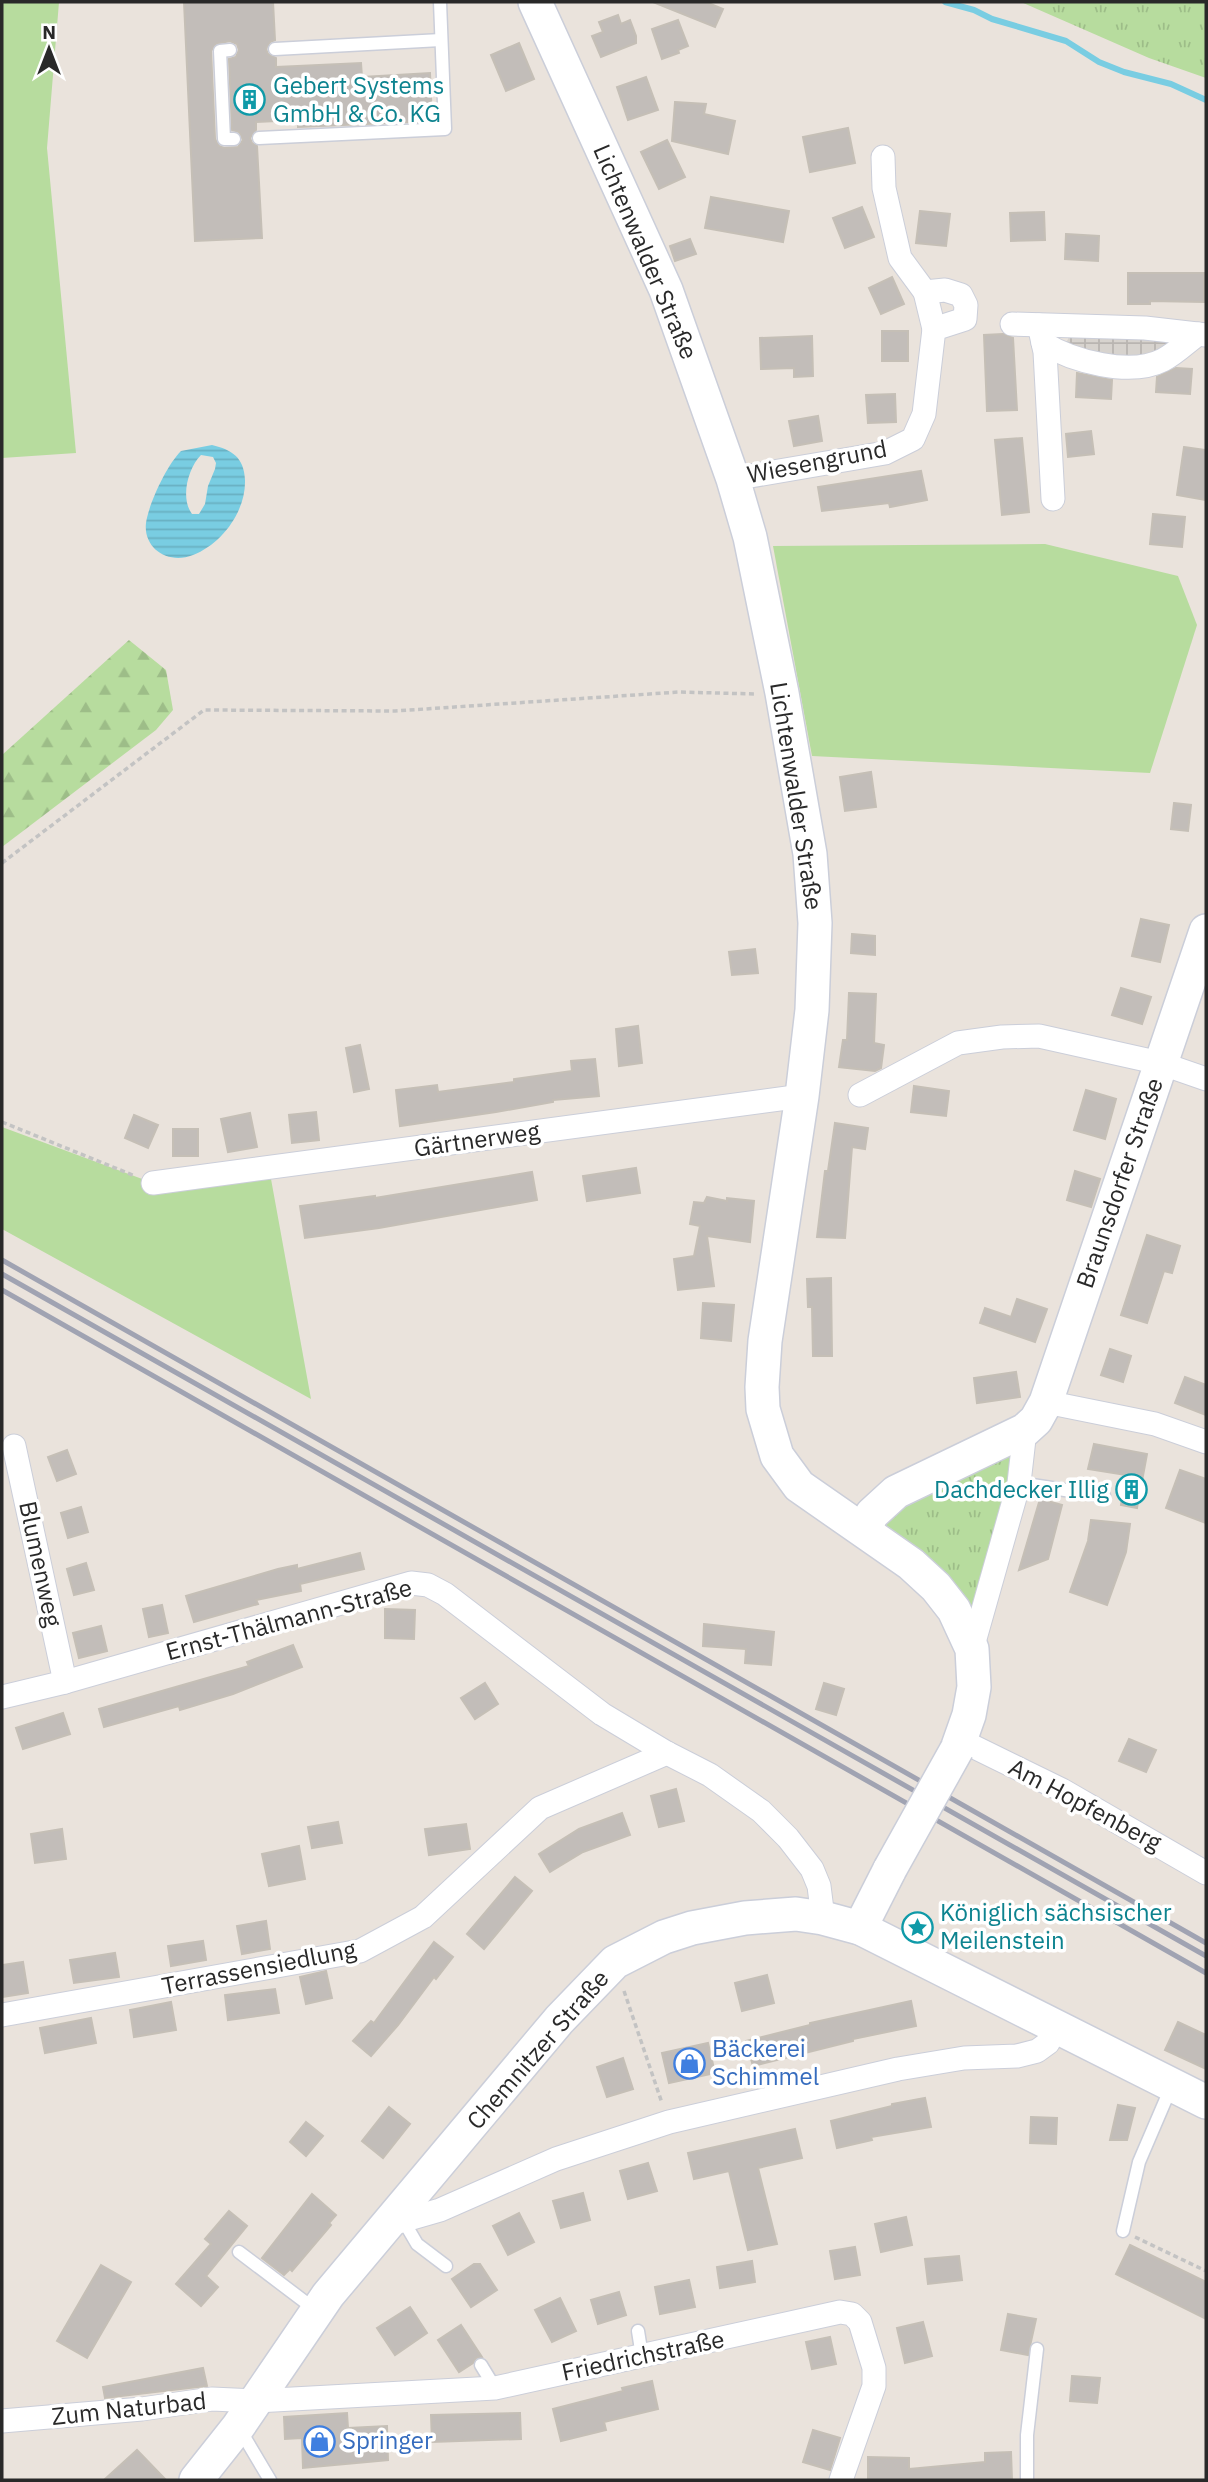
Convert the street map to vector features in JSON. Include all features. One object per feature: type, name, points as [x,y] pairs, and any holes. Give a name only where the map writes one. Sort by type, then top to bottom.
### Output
[{"type":"main road","name":"Lichtenwalder Straße","points":[[535,2],[666,290],[733,479],[750,537],[782,693],[810,854],[816,923],[812,1010],[802,1096],[765,1340],[763,1409],[777,1455],[799,1486],[911,1564],[936,1587],[954,1610],[972,1649],[974,1687],[960,1745],[860,1928]]},
{"type":"main road","name":"Braunsdorfer Straße","points":[[864,1530],[872,1514],[897,1492],[1026,1430],[1036,1420],[1046,1402],[1206,931]]},
{"type":"main road","name":"Chemnitzer Straße","points":[[196,2480],[247,2414],[328,2295],[395,2223],[559,2020],[615,1962],[664,1937],[692,1928],[771,1915],[796,1914],[860,1928],[1206,2102]]},
{"type":"street","name":"Wiesengrund","points":[[733,479],[885,453],[913,439],[924,414],[934,329],[925,292],[900,258],[884,188],[883,157]]},
{"type":"street","points":[[925,292],[945,290],[961,295],[966,305],[965,319],[934,329]]},
{"type":"street","points":[[1012,324],[1041,334],[1070,356],[1117,366],[1143,367],[1163,360],[1202,335]]},
{"type":"street","points":[[1041,334],[1145,328],[1202,335]]},
{"type":"street","points":[[1041,334],[1053,499]]},
{"type":"street","points":[[860,1095],[958,1043],[1039,1035],[1160,1063],[1206,1079]]},
{"type":"street","name":"Gärtnerweg","points":[[153,1184],[802,1096]]},
{"type":"street","points":[[1046,1402],[1155,1424],[1206,1442]]},
{"type":"street","name":"Braunsdorfer Straße","points":[[972,1649],[1019,1483],[1026,1430]]},
{"type":"street","name":"Blumenweg","points":[[14,1446],[65,1682]]},
{"type":"street","name":"Ernst-Thälmann-Straße","points":[[2,1697],[65,1682],[411,1583],[428,1584],[445,1594],[602,1714],[667,1753],[710,1774],[761,1811],[788,1838],[812,1869],[819,1886],[823,1918]]},
{"type":"street","name":"Am Hopfenberg","points":[[960,1745],[1062,1790],[1206,1872]]},
{"type":"street","name":"Terrassensiedlung","points":[[2,2015],[360,1951],[423,1917],[540,1808],[667,1753]]},
{"type":"street","points":[[395,2223],[440,2210],[556,2159],[669,2122],[898,2070],[964,2058],[1017,2056],[1037,2051],[1048,2043],[1056,2027]]},
{"type":"street","name":"Friedrichstraße","points":[[247,2414],[495,2388],[840,2312],[852,2314],[860,2322],[874,2368],[874,2386],[841,2480]]},
{"type":"street","name":"Zum Naturbad","points":[[2,2421],[142,2409],[212,2399],[247,2414]]},
{"type":"lane","points":[[259,138],[445,129],[440,2]]},
{"type":"lane","points":[[275,48],[441,40]]},
{"type":"lane","points":[[230,50],[220,51],[224,139],[234,139]]},
{"type":"lane","points":[[1019,1483],[1104,1496]]},
{"type":"lane","points":[[1123,2231],[1139,2162],[1172,2085]]},
{"type":"lane","points":[[395,2223],[446,2266]]},
{"type":"lane","points":[[239,2252],[318,2312]]},
{"type":"lane","points":[[638,2331],[642,2356]]},
{"type":"lane","points":[[1027,2480],[1027,2435],[1037,2349]]},
{"type":"lane","points":[[481,2365],[495,2388]]},
{"type":"lane","points":[[247,2414],[270,2480]]},
{"type":"path","points":[[2,863],[204,710],[395,711],[680,692],[746,695],[782,693]]},
{"type":"path","points":[[2,1122],[153,1184]]},
{"type":"path","points":[[615,1962],[669,2122]]},
{"type":"path","points":[[1123,2231],[1206,2271]]},
{"type":"green space","points":[[2,2],[59,2],[47,148],[76,453],[2,458]]},
{"type":"green space","points":[[1021,2],[1206,2],[1206,78],[1149,58]]},
{"type":"green space","points":[[1045,544],[1178,576],[1197,625],[1150,773],[812,756],[773,546]]},
{"type":"green space","points":[[129,640],[166,670],[173,710],[156,730],[2,847],[2,755]]},
{"type":"green space","points":[[2,1127],[153,1183],[269,1168],[311,1399],[2,1229]]},
{"type":"green space","points":[[1025,1430],[972,1649],[872,1514]]},
{"type":"shaded area","points":[[1070,335],[1185,336],[1143,367],[1054,345],[1067,341]]},
{"type":"water","points":[[212,445],[225,449],[239,460],[245,480],[237,514],[222,535],[204,550],[184,558],[175,558],[153,547],[146,532],[146,523],[159,485],[181,451]],"holes":[[[201,455],[213,457],[215,469],[205,504],[199,514],[192,514],[186,492],[189,475]]]},
{"type":"building","points":[[184,2],[273,2],[275,40],[270,42],[266,49],[268,54],[276,58],[276,67],[361,63],[362,77],[430,73],[432,121],[298,127],[298,120],[256,122],[256,130],[250,138],[257,146],[262,238],[195,241]],"holes":[[[230,41],[237,44],[239,50],[236,57],[229,59],[232,130],[239,132],[243,140],[238,147],[224,148],[219,146],[215,139],[211,51],[216,44]]]},
{"type":"building","points":[[653,2],[706,2],[723,9],[715,27]]},
{"type":"building","points":[[618,15],[621,24],[630,20],[636,43],[601,57],[592,36],[603,32],[599,22]]},
{"type":"building","points":[[678,20],[688,46],[678,50],[679,53],[662,59],[652,29]]},
{"type":"building","points":[[519,43],[534,79],[506,91],[491,55]]},
{"type":"building","points":[[646,77],[658,110],[628,120],[617,87]]},
{"type":"building","points":[[675,102],[706,104],[704,114],[735,121],[728,154],[672,141]]},
{"type":"building","points":[[848,128],[855,163],[810,172],[803,137]]},
{"type":"building","points":[[667,140],[685,177],[659,189],[641,152]]},
{"type":"building","points":[[711,197],[789,211],[783,242],[705,228]]},
{"type":"building","points":[[862,207],[874,237],[845,248],[833,218]]},
{"type":"building","points":[[920,211],[950,214],[946,246],[916,243]]},
{"type":"building","points":[[1044,212],[1045,240],[1011,241],[1010,213]]},
{"type":"building","points":[[1066,234],[1099,236],[1098,261],[1065,259]]},
{"type":"building","points":[[690,239],[696,254],[675,261],[670,246]]},
{"type":"building","points":[[1128,273],[1204,273],[1204,302],[1150,301],[1150,304],[1128,304]]},
{"type":"building","points":[[892,277],[904,304],[881,314],[869,288]]},
{"type":"building","points":[[882,331],[908,331],[908,361],[882,361]]},
{"type":"building","points":[[1003,334],[1013,338],[1017,410],[987,411],[984,335]]},
{"type":"building","points":[[812,336],[813,376],[794,377],[794,368],[761,369],[760,338]]},
{"type":"building","points":[[1176,368],[1192,369],[1190,394],[1156,392],[1157,377]]},
{"type":"building","points":[[1077,373],[1112,380],[1111,399],[1076,397]]},
{"type":"building","points":[[895,394],[896,422],[868,423],[866,395]]},
{"type":"building","points":[[818,416],[822,441],[794,446],[789,421]]},
{"type":"building","points":[[1091,431],[1094,454],[1068,457],[1066,434]]},
{"type":"building","points":[[1022,438],[1029,512],[1002,515],[995,440]]},
{"type":"building","points":[[1184,447],[1206,450],[1206,500],[1177,495]]},
{"type":"building","points":[[921,471],[927,500],[890,507],[889,503],[822,511],[818,487]]},
{"type":"building","points":[[1153,514],[1185,517],[1182,547],[1150,544]]},
{"type":"building","points":[[871,772],[876,807],[845,811],[840,777]]},
{"type":"building","points":[[1174,803],[1191,805],[1188,831],[1171,829]]},
{"type":"building","points":[[1141,919],[1169,925],[1160,962],[1132,956]]},
{"type":"building","points":[[852,934],[875,936],[875,955],[851,953]]},
{"type":"building","points":[[755,949],[758,973],[732,975],[729,952]]},
{"type":"building","points":[[1121,988],[1151,997],[1142,1024],[1112,1015]]},
{"type":"building","points":[[849,993],[876,994],[874,1043],[884,1045],[881,1068],[875,1071],[839,1067],[843,1040],[847,1040]]},
{"type":"building","points":[[638,1026],[642,1063],[619,1066],[616,1029]]},
{"type":"building","points":[[360,1045],[369,1089],[354,1092],[346,1048]]},
{"type":"building","points":[[595,1059],[599,1096],[553,1100],[496,1112],[400,1126],[396,1090],[437,1085],[438,1092],[514,1082],[514,1079],[572,1071],[571,1061]]},
{"type":"building","points":[[914,1086],[949,1091],[946,1116],[911,1112]]},
{"type":"building","points":[[1086,1090],[1116,1099],[1105,1139],[1074,1130]]},
{"type":"building","points":[[316,1112],[319,1140],[292,1143],[289,1115]]},
{"type":"building","points":[[250,1113],[257,1147],[228,1152],[221,1119]]},
{"type":"building","points":[[134,1115],[158,1125],[148,1148],[125,1138]]},
{"type":"building","points":[[835,1123],[868,1128],[865,1149],[852,1147],[845,1238],[817,1237],[825,1171],[828,1171]]},
{"type":"building","points":[[173,1129],[198,1129],[198,1156],[173,1156]]},
{"type":"building","points":[[636,1168],[640,1193],[587,1201],[583,1176]]},
{"type":"building","points":[[1075,1171],[1100,1179],[1091,1207],[1067,1200]]},
{"type":"building","points":[[532,1172],[537,1200],[305,1238],[300,1206],[375,1198]]},
{"type":"building","points":[[707,1197],[727,1201],[727,1198],[754,1201],[750,1242],[707,1236],[714,1286],[678,1290],[674,1259],[694,1256],[700,1226],[690,1224],[694,1202],[704,1203]]},
{"type":"building","points":[[1147,1235],[1180,1246],[1172,1273],[1164,1271],[1147,1323],[1121,1315]]},
{"type":"building","points":[[831,1278],[832,1356],[813,1356],[812,1307],[808,1307],[807,1279]]},
{"type":"building","points":[[1017,1299],[1047,1309],[1035,1342],[980,1323],[985,1308],[1011,1317]]},
{"type":"building","points":[[703,1303],[734,1305],[731,1341],[701,1338]]},
{"type":"building","points":[[1110,1349],[1131,1356],[1123,1382],[1101,1375]]},
{"type":"building","points":[[1016,1372],[1020,1397],[977,1403],[974,1378]]},
{"type":"building","points":[[1185,1377],[1206,1385],[1206,1415],[1175,1403]]},
{"type":"building","points":[[1094,1444],[1147,1454],[1137,1508],[1121,1505],[1126,1475],[1088,1469]]},
{"type":"building","points":[[67,1450],[76,1474],[57,1481],[48,1457]]},
{"type":"building","points":[[1180,1470],[1206,1479],[1206,1523],[1166,1508]]},
{"type":"building","points":[[1040,1499],[1062,1505],[1048,1559],[1019,1570]]},
{"type":"building","points":[[81,1507],[88,1532],[68,1538],[61,1513]]},
{"type":"building","points":[[1091,1520],[1130,1524],[1126,1552],[1107,1605],[1070,1592],[1088,1541]]},
{"type":"building","points":[[360,1553],[364,1569],[300,1584],[301,1591],[256,1600],[258,1604],[194,1622],[186,1596],[278,1569],[297,1565],[297,1569]]},
{"type":"building","points":[[86,1563],[94,1590],[74,1595],[67,1569]]},
{"type":"building","points":[[162,1605],[168,1633],[149,1637],[143,1609]]},
{"type":"building","points":[[385,1609],[415,1610],[414,1639],[385,1638]]},
{"type":"building","points":[[704,1624],[774,1632],[771,1665],[745,1663],[746,1649],[703,1646]]},
{"type":"building","points":[[101,1626],[107,1651],[79,1658],[73,1633]]},
{"type":"building","points":[[293,1645],[302,1667],[233,1694],[180,1710],[179,1706],[104,1727],[99,1709],[249,1666],[247,1662]]},
{"type":"building","points":[[485,1683],[498,1704],[475,1719],[461,1698]]},
{"type":"building","points":[[824,1683],[844,1689],[836,1715],[816,1709]]},
{"type":"building","points":[[63,1713],[70,1734],[23,1749],[16,1728]]},
{"type":"building","points":[[1129,1739],[1156,1750],[1146,1772],[1119,1761]]},
{"type":"building","points":[[676,1789],[684,1821],[659,1827],[651,1796]]},
{"type":"building","points":[[622,1813],[630,1835],[583,1852],[550,1872],[539,1854],[579,1829]]},
{"type":"building","points":[[338,1822],[342,1843],[312,1848],[308,1827]]},
{"type":"building","points":[[466,1824],[470,1849],[429,1855],[425,1829]]},
{"type":"building","points":[[62,1829],[66,1859],[35,1863],[31,1834]]},
{"type":"building","points":[[299,1846],[305,1879],[269,1886],[262,1854]]},
{"type":"building","points":[[515,1877],[532,1891],[484,1949],[467,1934]]},
{"type":"building","points":[[266,1921],[270,1949],[242,1954],[237,1926]]},
{"type":"building","points":[[203,1941],[206,1960],[171,1966],[168,1946]]},
{"type":"building","points":[[434,1942],[453,1957],[371,2056],[353,2041],[371,2021],[374,2023]]},
{"type":"building","points":[[115,1953],[119,1977],[74,1983],[70,1960]]},
{"type":"building","points":[[23,1962],[28,1993],[2,1997],[2,1965]]},
{"type":"building","points":[[326,1971],[332,1998],[306,2004],[300,1977]]},
{"type":"building","points":[[767,1975],[774,2003],[742,2011],[735,1983]]},
{"type":"building","points":[[275,1989],[279,2013],[228,2020],[225,1995]]},
{"type":"building","points":[[911,2001],[916,2026],[853,2039],[753,2066],[746,2041],[810,2023]]},
{"type":"building","points":[[171,2002],[176,2030],[134,2037],[130,2010]]},
{"type":"building","points":[[91,2018],[96,2043],[45,2053],[40,2028]]},
{"type":"building","points":[[1178,2022],[1206,2035],[1206,2069],[1165,2050]]},
{"type":"building","name":"Bäckerei Schimmel","points":[[708,2043],[715,2073],[669,2083],[662,2053]]},
{"type":"building","points":[[623,2058],[633,2089],[607,2097],[597,2067]]},
{"type":"building","points":[[925,2098],[931,2127],[871,2137],[872,2140],[837,2148],[831,2121]]},
{"type":"building","points":[[1118,2105],[1135,2108],[1127,2140],[1110,2140]]},
{"type":"building","points":[[389,2107],[410,2124],[383,2158],[362,2141]]},
{"type":"building","points":[[1031,2117],[1057,2118],[1056,2144],[1030,2143]]},
{"type":"building","points":[[306,2122],[323,2136],[306,2156],[290,2142]]},
{"type":"building","points":[[795,2129],[802,2158],[758,2168],[777,2244],[748,2250],[729,2171],[694,2179],[688,2153]]},
{"type":"building","points":[[648,2163],[657,2191],[628,2199],[620,2171]]},
{"type":"building","points":[[583,2193],[590,2220],[561,2228],[553,2201]]},
{"type":"building","points":[[312,2194],[336,2215],[329,2223],[331,2225],[292,2271],[290,2269],[284,2275],[262,2258]]},
{"type":"building","points":[[229,2211],[247,2226],[206,2276],[218,2287],[201,2306],[176,2284],[211,2244],[205,2239]]},
{"type":"building","points":[[519,2213],[534,2242],[508,2255],[493,2226]]},
{"type":"building","points":[[906,2217],[912,2245],[881,2252],[875,2224]]},
{"type":"building","points":[[1130,2245],[1206,2282],[1206,2319],[1116,2274]]},
{"type":"building","points":[[855,2247],[860,2275],[835,2279],[830,2251]]},
{"type":"building","points":[[959,2256],[962,2280],[928,2284],[925,2259]]},
{"type":"building","points":[[752,2261],[755,2282],[720,2288],[717,2267]]},
{"type":"building","points":[[474,2264],[480,2264],[497,2290],[471,2307],[452,2279]]},
{"type":"building","points":[[101,2265],[131,2282],[87,2358],[57,2341]]},
{"type":"building","points":[[689,2280],[695,2307],[660,2314],[655,2287]]},
{"type":"building","points":[[619,2292],[626,2315],[598,2324],[591,2300]]},
{"type":"building","points":[[560,2298],[576,2331],[552,2342],[535,2310]]},
{"type":"building","points":[[410,2307],[427,2333],[395,2355],[377,2328]]},
{"type":"building","points":[[1008,2314],[1036,2319],[1028,2355],[1001,2350]]},
{"type":"building","points":[[923,2322],[932,2356],[905,2363],[897,2328]]},
{"type":"building","points":[[461,2325],[482,2357],[476,2358],[459,2372],[438,2340]]},
{"type":"building","points":[[830,2337],[836,2364],[812,2369],[806,2342]]},
{"type":"building","points":[[203,2368],[207,2386],[105,2398],[103,2387]]},
{"type":"building","points":[[1072,2376],[1100,2378],[1097,2403],[1070,2401]]},
{"type":"building","points":[[652,2381],[658,2409],[604,2422],[606,2430],[561,2441],[553,2409]]},
{"type":"building","points":[[347,2413],[348,2428],[387,2426],[388,2460],[303,2468],[302,2438],[285,2439],[284,2417]]},
{"type":"building","points":[[520,2413],[521,2439],[432,2442],[431,2415]]},
{"type":"building","points":[[813,2430],[840,2438],[830,2470],[803,2462]]},
{"type":"building","points":[[137,2450],[166,2480],[104,2480]]},
{"type":"building","points":[[1011,2452],[1012,2480],[868,2480],[868,2457],[909,2458],[909,2469],[985,2462],[985,2453]]},
{"type":"waterway","points":[[945,2],[1066,41],[1099,62],[1124,72],[1171,84],[1206,100]]},
{"type":"railway","points":[[2,1260],[1206,1943]]},
{"type":"railway","points":[[2,1274],[1206,1956]]},
{"type":"railway","points":[[2,1290],[1206,1973]]},
{"type":"place","name":"Gebert Systems GmbH & Co. KG","points":[[250,100]]},
{"type":"place","name":"Dachdecker Illig","points":[[1132,1490]]},
{"type":"place","name":"Königlich sächsischer Meilenstein","points":[[917,1927]]},
{"type":"place","name":"Bäckerei Schimmel","points":[[689,2063]]},
{"type":"place","name":"Springer","points":[[319,2441]]}]
